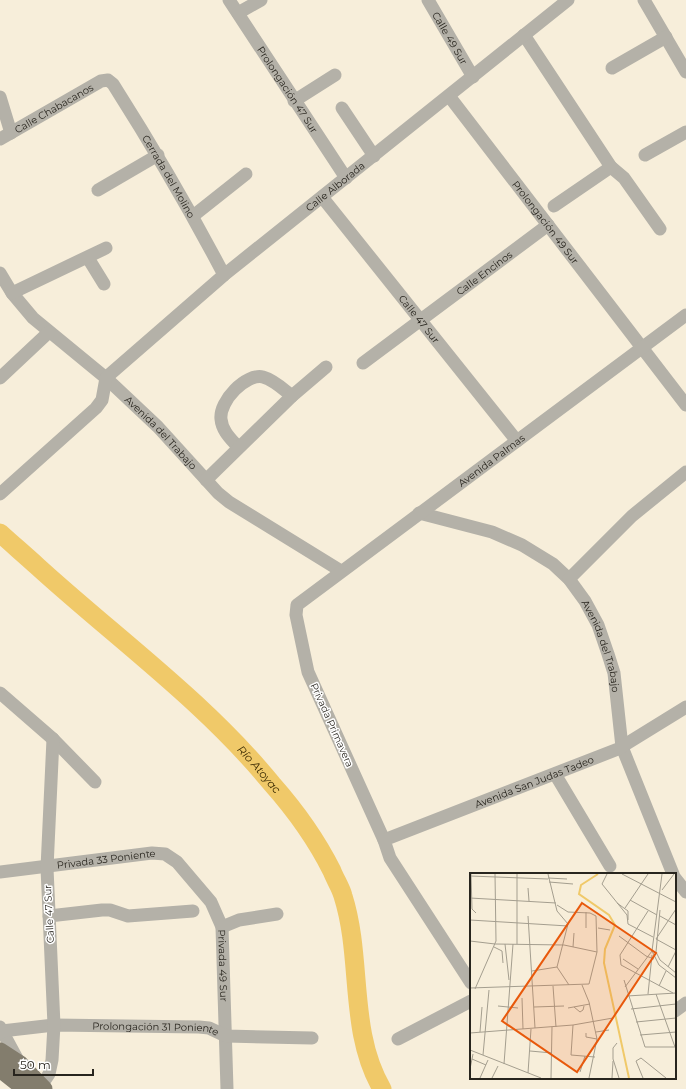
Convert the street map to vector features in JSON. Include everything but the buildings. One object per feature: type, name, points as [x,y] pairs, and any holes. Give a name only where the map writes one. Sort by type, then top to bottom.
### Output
[{"type":"main road","points":[[0,1051],[20,1064],[42,1087]]},
{"type":"main road","points":[[1,1074],[7,1089]]},
{"type":"main road","points":[[1,1074],[25,1089]]},
{"type":"street","name":"Prolongación 47 Sur","points":[[229,0],[346,178]]},
{"type":"street","points":[[238,13],[262,0]]},
{"type":"street","name":"Calle 49 Sur","points":[[428,0],[473,77]]},
{"type":"street","name":"Calle Alborada","points":[[106,378],[224,275],[568,0]]},
{"type":"street","points":[[644,0],[686,72]]},
{"type":"street","points":[[524,35],[611,167],[624,178],[660,229]]},
{"type":"street","points":[[612,68],[666,37]]},
{"type":"street","points":[[294,101],[335,76]]},
{"type":"street","name":"Calle Chabacanos","points":[[5,136],[101,81],[108,80]]},
{"type":"street","name":"Cerrada del Molino","points":[[108,80],[113,84],[158,155],[193,216],[224,275]]},
{"type":"street","name":"Prolongación 49 Sur","points":[[449,96],[686,405]]},
{"type":"street","points":[[0,97],[5,136]]},
{"type":"street","points":[[342,108],[374,156]]},
{"type":"street","points":[[645,154],[686,132]]},
{"type":"street","points":[[98,190],[158,155]]},
{"type":"street","points":[[554,206],[611,167]]},
{"type":"street","points":[[193,216],[246,174]]},
{"type":"street","name":"Calle 47 Sur","points":[[322,197],[517,441]]},
{"type":"street","name":"Calle Encinos","points":[[363,363],[548,225]]},
{"type":"street","points":[[12,293],[88,258],[106,248]]},
{"type":"street","points":[[88,258],[104,284]]},
{"type":"street","name":"Avenida del Trabajo","points":[[0,273],[12,293],[33,318],[106,378],[158,427],[206,480],[229,502],[341,571]]},
{"type":"street","name":"Avenida Palmas","points":[[297,605],[686,315]]},
{"type":"street","points":[[0,378],[49,332]]},
{"type":"street","points":[[206,480],[292,396],[326,367]]},
{"type":"street","points":[[238,448],[222,427],[220,417],[225,400],[236,388],[248,380],[261,377],[271,380],[292,396]]},
{"type":"street","points":[[0,494],[96,408],[102,400],[106,378]]},
{"type":"street","points":[[570,579],[632,516],[686,472]]},
{"type":"street","name":"Avenida del Trabajo","points":[[419,513],[492,532],[522,545],[553,564],[570,579],[585,600],[598,625],[614,673],[622,747],[678,877],[686,892]]},
{"type":"street","name":"Privada Primavera","points":[[297,605],[296,614],[308,672],[385,844],[470,981]]},
{"type":"street","points":[[1,696],[53,739],[95,782]]},
{"type":"street","name":"Avenida San Judas Tadeo","points":[[385,844],[622,747],[686,707]]},
{"type":"street","name":"Calle 47 Sur","points":[[42,1087],[49,1074],[52,1060],[54,1025],[47,868],[53,739]]},
{"type":"street","points":[[555,774],[610,866]]},
{"type":"street","name":"Privada 33 Poniente","points":[[0,872],[47,868],[152,854],[165,854],[177,862],[211,902],[222,927]]},
{"type":"street","points":[[49,916],[102,910],[110,910],[128,916],[193,911]]},
{"type":"street","name":"Privada 49 Sur","points":[[226,1036],[222,927],[239,920],[277,914]]},
{"type":"street","points":[[398,1039],[470,1002]]},
{"type":"street","points":[[676,1010],[686,1003]]},
{"type":"street","name":"Prolongación 31 Poniente","points":[[1,1030],[54,1025],[199,1027],[209,1028],[226,1036],[312,1038]]},
{"type":"street","points":[[1,1030],[20,1064]]},
{"type":"street","points":[[226,1036],[227,1089]]},
{"type":"waterway","name":"Río Atoyac","points":[[0,533],[67,593],[159,671],[218,725],[246,754],[305,825],[326,859],[343,896],[353,945],[357,994],[364,1043],[371,1067],[382,1089]]}]
